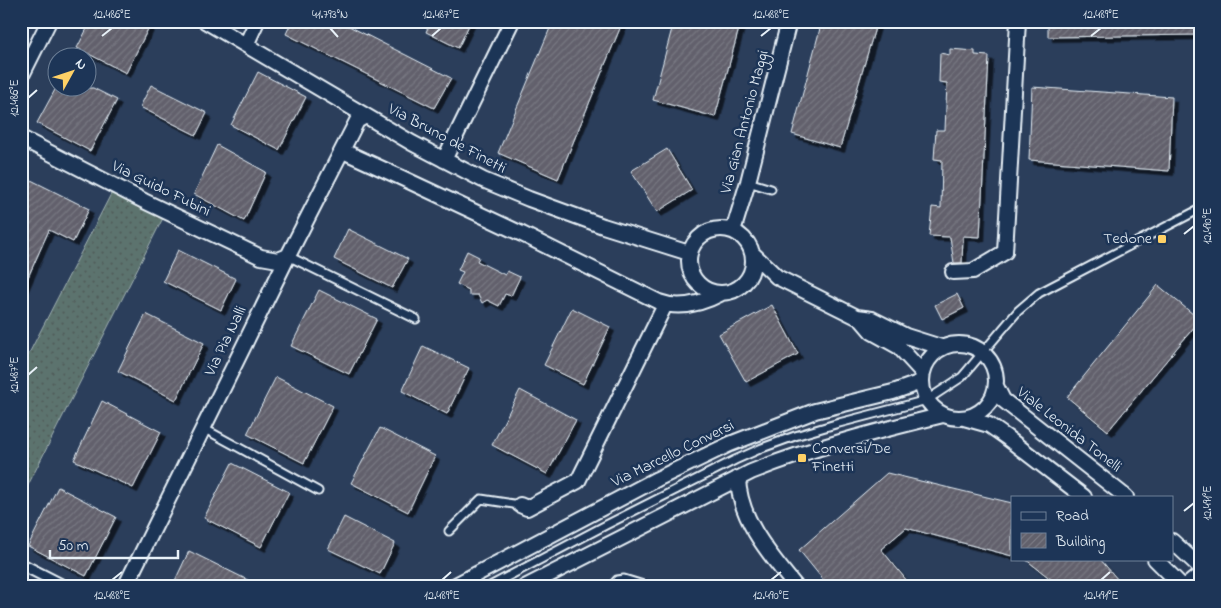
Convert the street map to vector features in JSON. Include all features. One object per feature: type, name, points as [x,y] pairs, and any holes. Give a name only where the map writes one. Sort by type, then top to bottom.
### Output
[{"type":"street","points":[[21,77],[49,21]]},
{"type":"street","name":"Via Bruno de Finetti","points":[[205,21],[366,116],[483,180],[604,226],[689,253]]},
{"type":"street","points":[[246,45],[257,21]]},
{"type":"street","points":[[444,160],[512,21]]},
{"type":"street","name":"Via Gian Antonio Maggi","points":[[733,231],[748,182],[789,21]]},
{"type":"street","points":[[953,272],[973,271],[1006,252],[1018,21]]},
{"type":"street","name":"Via Pia Nalli","points":[[125,587],[288,256],[343,152],[357,121],[366,116]]},
{"type":"street","name":"Via Guido Fubini","points":[[21,138],[240,248],[261,257],[278,260],[288,256]]},
{"type":"street","points":[[343,152],[513,230],[665,305],[698,303],[741,286],[748,279],[752,267],[752,253]]},
{"type":"street","points":[[722,294],[703,288],[690,273],[688,263],[689,253],[698,237],[706,232],[724,229],[733,231],[745,240],[752,253],[777,277],[860,318],[872,332],[899,347],[922,377],[927,400],[933,408],[943,415],[964,418],[989,425],[1083,496]]},
{"type":"street","points":[[748,279],[777,277]]},
{"type":"street","points":[[520,505],[527,508],[578,481],[665,305]]},
{"type":"street","points":[[860,318],[872,318],[906,336],[942,348]]},
{"type":"street","points":[[922,377],[930,358],[942,348],[952,344],[974,347],[984,353],[994,370],[996,386],[992,398],[985,408],[975,415],[964,418]]},
{"type":"street","name":"Via Marcello Conversi","points":[[452,587],[657,479],[730,444],[815,411],[893,392],[922,377]]},
{"type":"street","name":"Viale Leonida Tonelli","points":[[996,386],[1003,400],[1125,496]]},
{"type":"street","points":[[525,587],[738,478],[784,458],[835,442],[943,415]]},
{"type":"street","points":[[738,478],[742,506],[764,545],[796,587]]},
{"type":"street","points":[[1174,543],[1200,567]]},
{"type":"street","points":[[1155,560],[1184,587],[1196,578],[1200,578]]},
{"type":"street","points":[[21,564],[66,587]]},
{"type":"lane","points":[[748,182],[771,189]]},
{"type":"lane","name":"Via Marcello Conversi","points":[[488,587],[606,524],[762,448],[839,422],[927,400],[962,377],[1018,312],[1039,294],[1200,209]]},
{"type":"lane","points":[[288,256],[416,319]]},
{"type":"lane","points":[[203,428],[318,491]]},
{"type":"lane","points":[[449,531],[482,499],[520,505]]},
{"type":"lane","points":[[611,587],[617,580],[624,579],[650,587]]},
{"type":"green space","points":[[112,192],[163,218],[21,499],[21,369]]},
{"type":"building","points":[[91,21],[152,21],[126,73],[98,59],[98,48],[77,48]]},
{"type":"building","points":[[292,21],[339,21],[451,78],[434,108],[286,34]]},
{"type":"building","points":[[431,21],[471,21],[458,48],[426,32]]},
{"type":"building","points":[[553,21],[623,21],[558,179],[498,153]]},
{"type":"building","points":[[674,21],[741,21],[715,117],[653,100]]},
{"type":"building","points":[[822,21],[877,21],[840,148],[792,134]]},
{"type":"building","points":[[1048,21],[1200,21],[1200,35],[1048,37]]},
{"type":"building","points":[[950,49],[975,51],[975,55],[989,56],[980,237],[963,236],[962,263],[954,263],[950,237],[929,236],[932,207],[941,208],[942,160],[934,159],[936,130],[945,130],[947,83],[939,82],[940,53],[950,55]]},
{"type":"building","points":[[258,72],[306,97],[279,150],[231,125]]},
{"type":"building","points":[[151,85],[207,113],[196,135],[140,107]]},
{"type":"building","points":[[1032,87],[1172,97],[1169,171],[1029,160]]},
{"type":"building","points":[[98,90],[117,100],[90,151],[37,123],[51,98],[98,98]]},
{"type":"building","points":[[217,145],[266,172],[244,221],[194,194]]},
{"type":"building","points":[[667,149],[692,190],[657,212],[631,171]]},
{"type":"building","points":[[27,178],[89,209],[73,242],[49,230],[21,293],[21,190]]},
{"type":"building","points":[[348,229],[408,259],[392,288],[334,259]]},
{"type":"building","points":[[178,250],[236,279],[221,310],[163,281]]},
{"type":"building","points":[[467,251],[479,257],[477,261],[505,275],[507,271],[520,277],[511,296],[505,294],[499,306],[487,300],[482,303],[478,295],[469,295],[469,290],[457,284],[463,272],[458,270]]},
{"type":"building","points":[[1158,285],[1200,320],[1108,431],[1067,397]]},
{"type":"building","points":[[319,290],[377,319],[349,374],[291,346]]},
{"type":"building","points":[[957,294],[964,308],[942,319],[935,305]]},
{"type":"building","points":[[772,305],[798,354],[746,382],[719,334]]},
{"type":"building","points":[[572,308],[610,327],[583,384],[544,365]]},
{"type":"building","points":[[146,314],[204,343],[176,400],[118,371]]},
{"type":"building","points":[[423,346],[469,368],[447,414],[402,391]]},
{"type":"building","points":[[276,377],[333,406],[304,463],[247,434]]},
{"type":"building","points":[[520,390],[576,420],[547,474],[492,445]]},
{"type":"building","points":[[102,401],[161,432],[133,488],[74,460]]},
{"type":"building","points":[[380,428],[435,456],[408,512],[351,483]]},
{"type":"building","points":[[232,463],[289,492],[261,547],[204,518]]},
{"type":"building","points":[[887,473],[1011,503],[1011,556],[906,528],[881,549],[912,587],[829,587],[799,550]]},
{"type":"building","points":[[58,487],[116,517],[86,576],[28,546]]},
{"type":"building","points":[[344,517],[395,543],[380,574],[328,549]]},
{"type":"building","points":[[189,551],[262,587],[172,587]]},
{"type":"building","points":[[1026,560],[1101,560],[1124,587],[1061,587]]},
{"type":"place","name":"Tedone","points":[[1162,239]]},
{"type":"place","name":"Conversi/De Finetti","points":[[802,458]]}]
